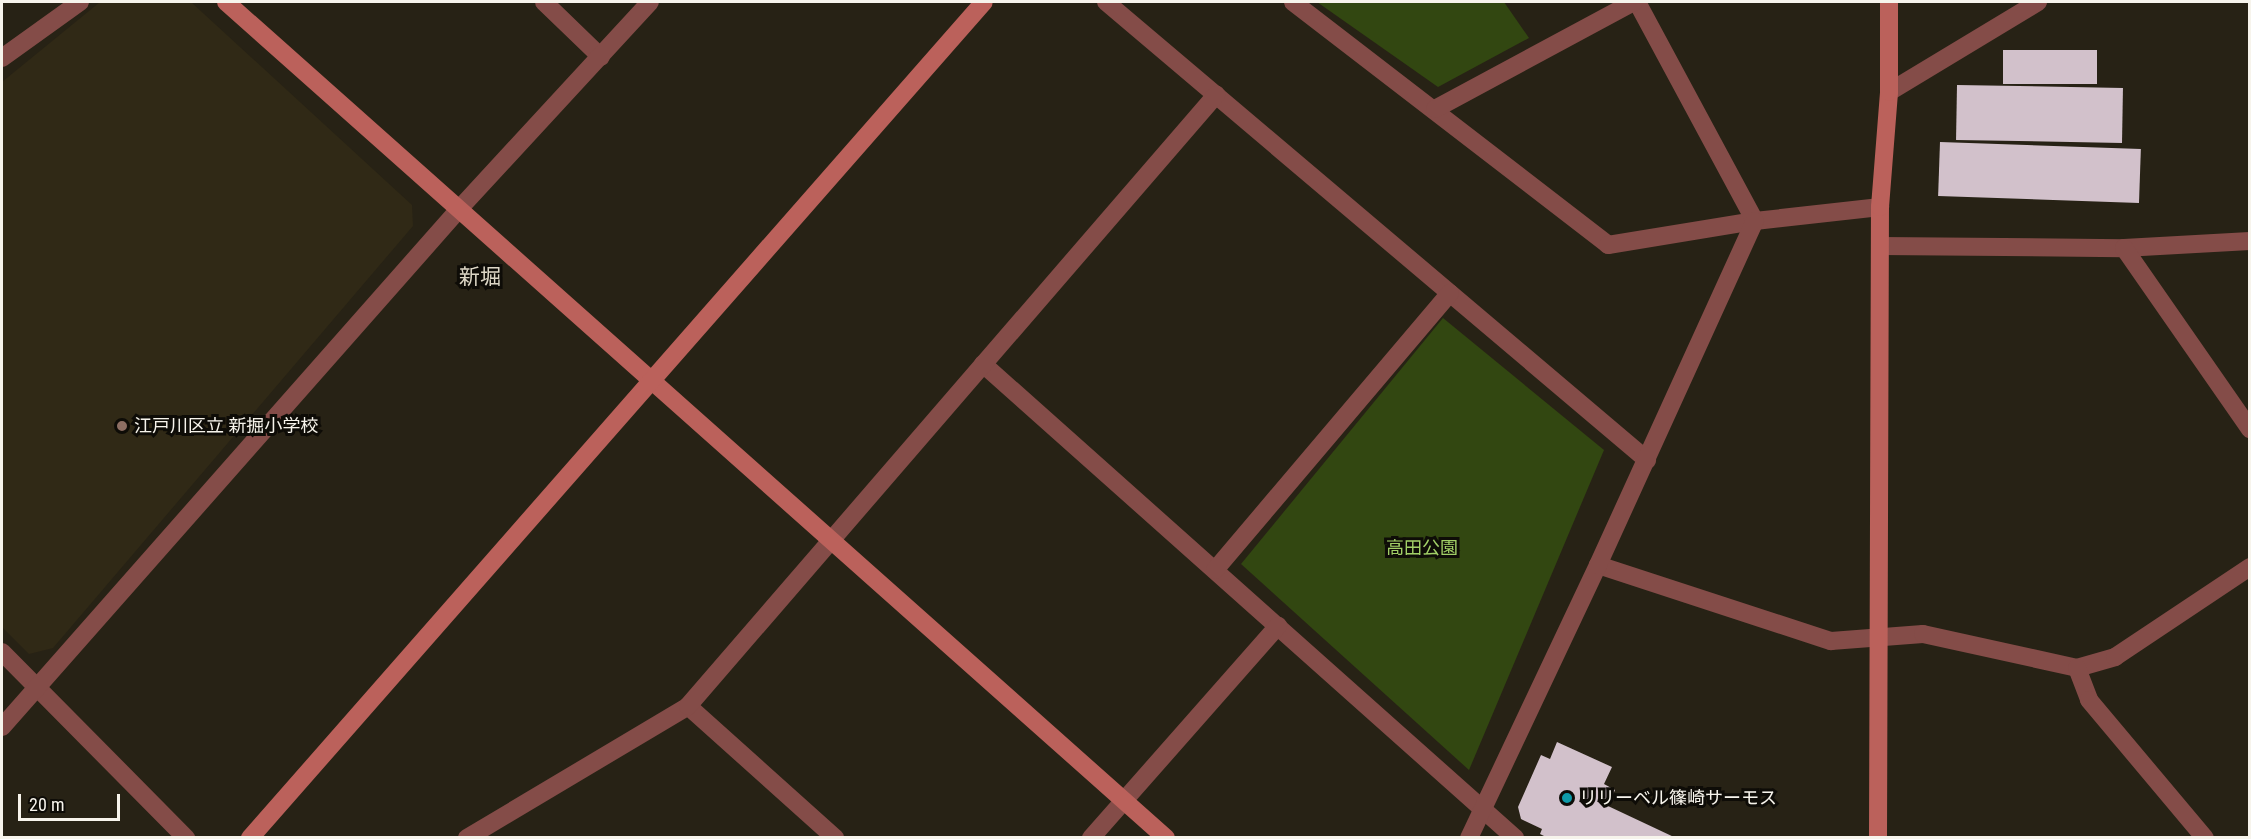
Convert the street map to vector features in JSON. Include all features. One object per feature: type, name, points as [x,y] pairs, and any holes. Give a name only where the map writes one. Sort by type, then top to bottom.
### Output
[{"type":"street","points":[[2,58],[80,2]]},
{"type":"street","points":[[226,2],[1166,837]]},
{"type":"street","points":[[544,2],[602,57]]},
{"type":"street","points":[[2,727],[460,208],[602,57],[650,2]]},
{"type":"street","points":[[250,837],[984,2]]},
{"type":"street","points":[[1107,2],[1647,460]]},
{"type":"street","points":[[1293,2],[1608,245],[1755,221],[1880,207]]},
{"type":"street","points":[[1434,109],[1635,2],[1755,221]]},
{"type":"street","points":[[1878,837],[1880,207],[1889,92],[1888,2]]},
{"type":"street","points":[[1889,92],[2038,2]]},
{"type":"street","points":[[467,837],[688,706],[1216,95]]},
{"type":"street","points":[[1468,837],[1647,460],[1755,221]]},
{"type":"street","points":[[1880,246],[2124,248],[2250,241]]},
{"type":"street","points":[[2124,248],[2250,429]]},
{"type":"street","points":[[1215,570],[1450,293]]},
{"type":"street","points":[[983,364],[1515,837]]},
{"type":"street","points":[[1598,565],[1831,641],[1923,634],[2077,668],[2115,657],[2250,567]]},
{"type":"street","points":[[1091,837],[1278,626]]},
{"type":"street","points":[[2,652],[186,837]]},
{"type":"street","points":[[2077,668],[2089,700],[2205,837]]},
{"type":"street","points":[[688,706],[835,837]]},
{"type":"shaded area","name":"江戸川区立 新掘小学校","points":[[100,2],[191,2],[412,205],[413,226],[53,648],[29,654],[2,627],[2,82]]},
{"type":"green space","points":[[1317,2],[1504,2],[1529,38],[1438,87]]},
{"type":"green space","name":"高田公園","points":[[1443,318],[1604,450],[1469,770],[1241,564]]},
{"type":"building","points":[[2003,50],[2097,50],[2097,84],[2003,84]]},
{"type":"building","points":[[1957,85],[2123,88],[2122,143],[1956,140]]},
{"type":"building","points":[[1940,142],[2141,149],[2139,203],[1938,196]]},
{"type":"building","name":"リリーベル篠崎サーモス","points":[[1557,742],[1612,767],[1604,784],[1615,790],[1608,806],[1676,838],[1548,838],[1540,834],[1542,829],[1521,819],[1518,807],[1541,755],[1550,759]]},
{"type":"place","name":"江戸川区立 新掘小学校","points":[[122,426]]},
{"type":"place","name":"リリーベル篠崎サーモス","points":[[1567,798]]},
{"type":"district","name":"新堀","points":[[480,277]]}]
